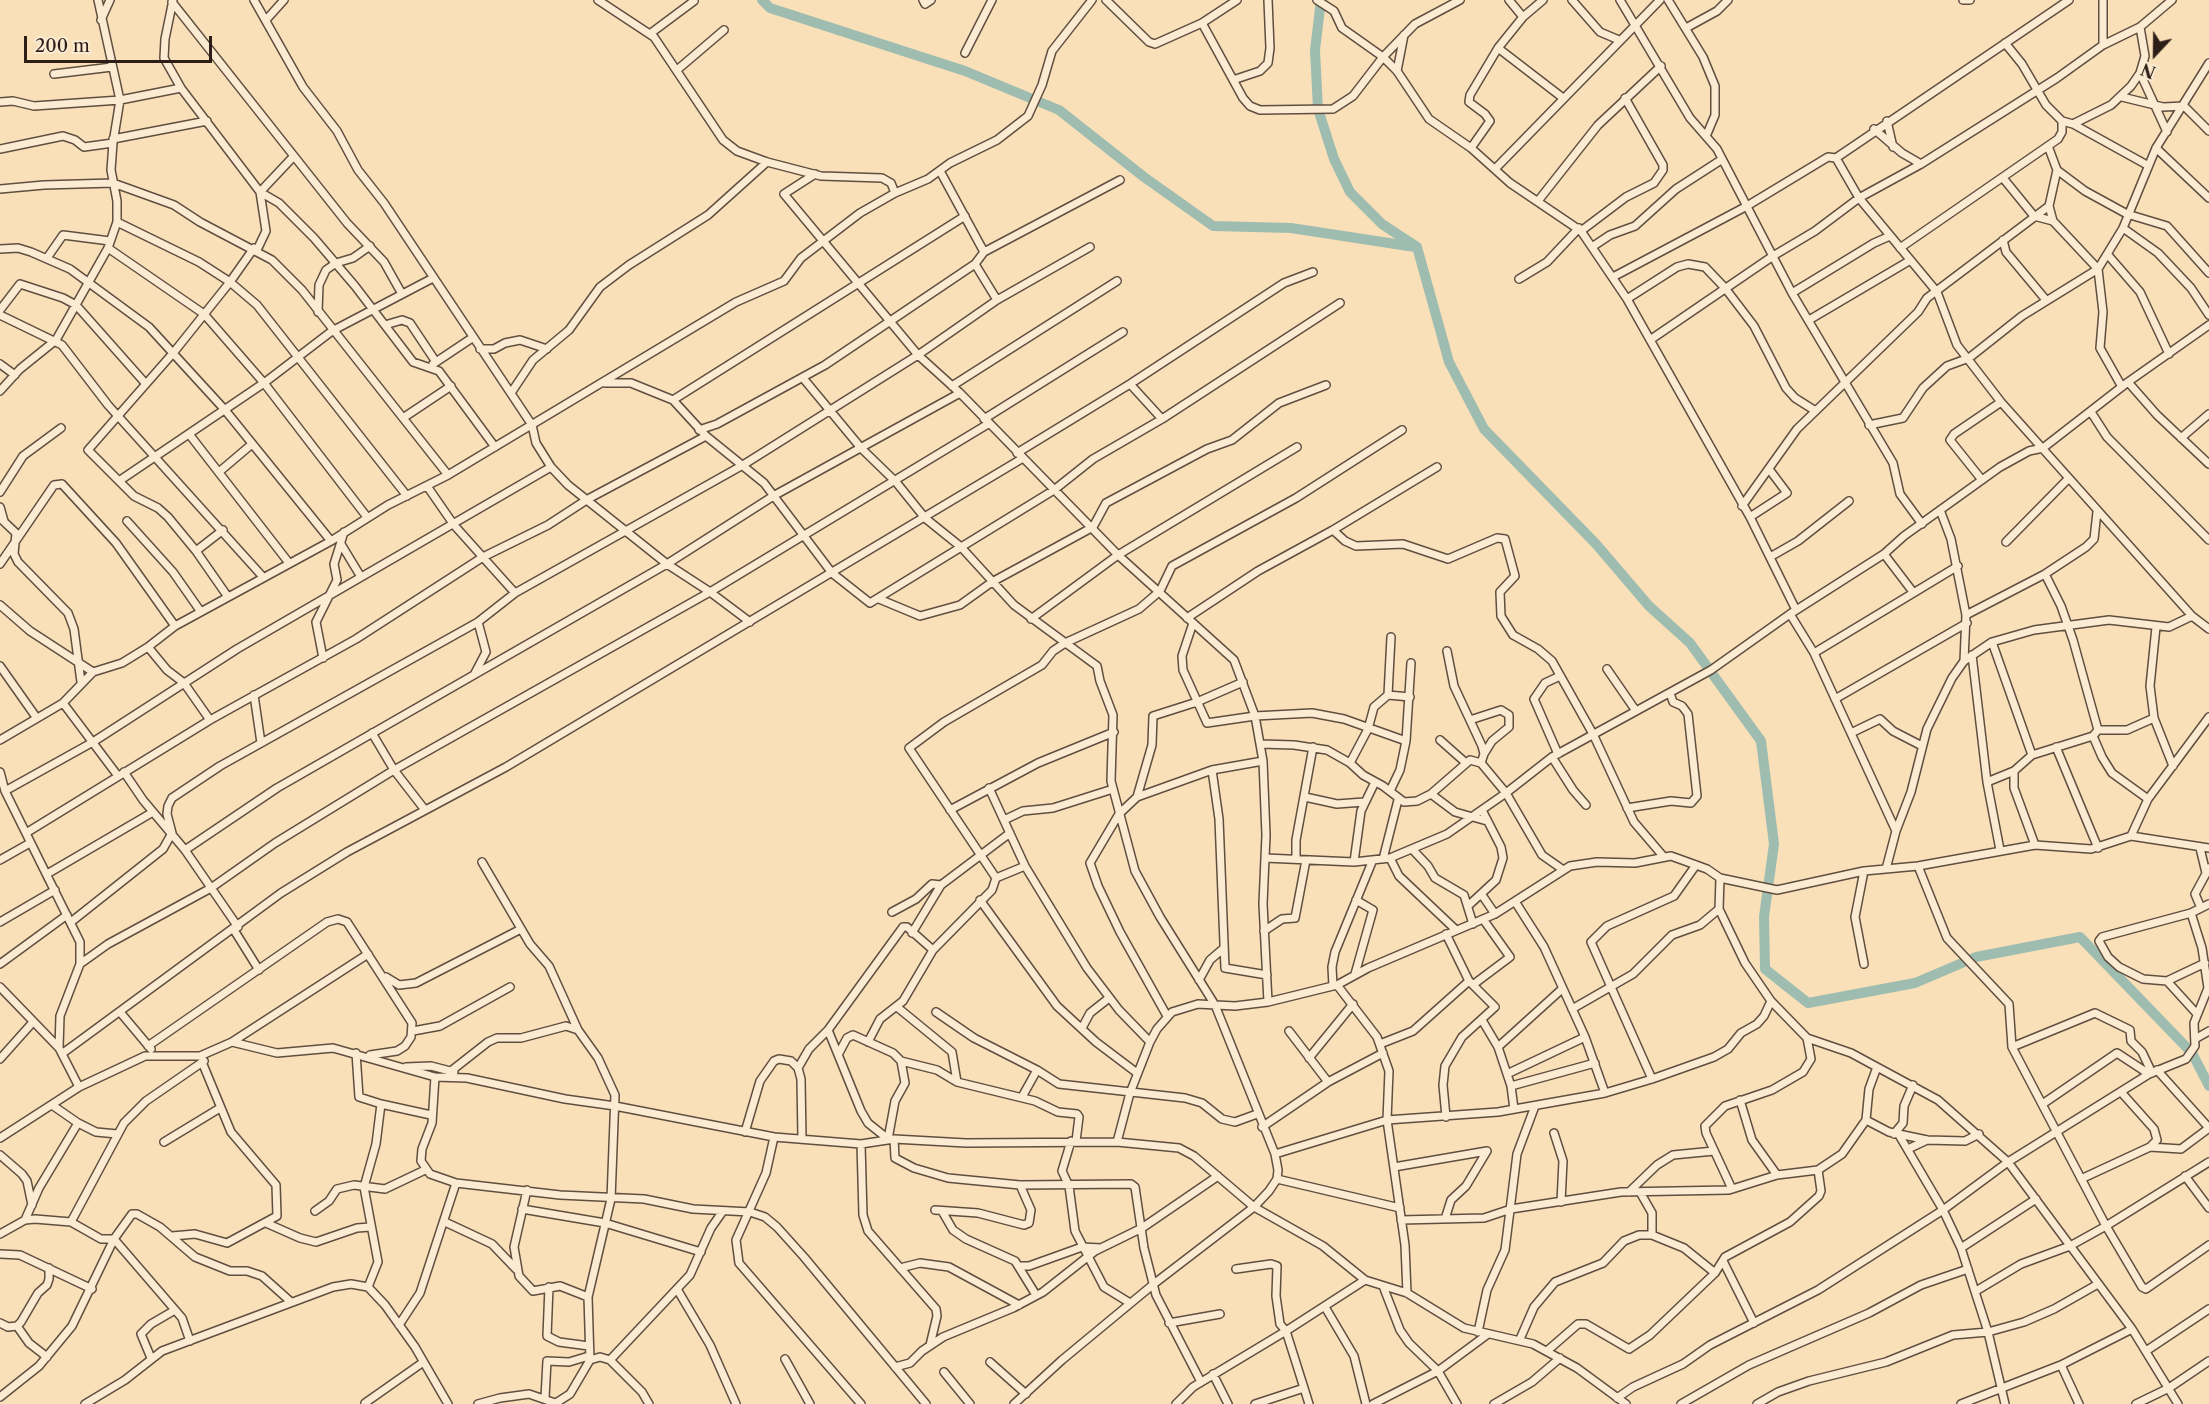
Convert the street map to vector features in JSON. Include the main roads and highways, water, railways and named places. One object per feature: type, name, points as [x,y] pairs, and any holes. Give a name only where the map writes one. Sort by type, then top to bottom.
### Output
[{"type":"waterway","points":[[762,0],[770,8],[965,71],[1059,110],[1144,177],[1213,226],[1291,228],[1415,247]]},
{"type":"waterway","points":[[1321,0],[1315,50],[1318,109],[1334,159],[1350,192],[1382,224],[1417,247],[1449,362],[1484,429],[1596,544],[1649,606],[1690,643],[1761,741],[1774,844],[1764,917],[1765,969],[1808,1003],[1915,983],[1976,957],[2080,937],[2192,1053],[2209,1086]]}]
